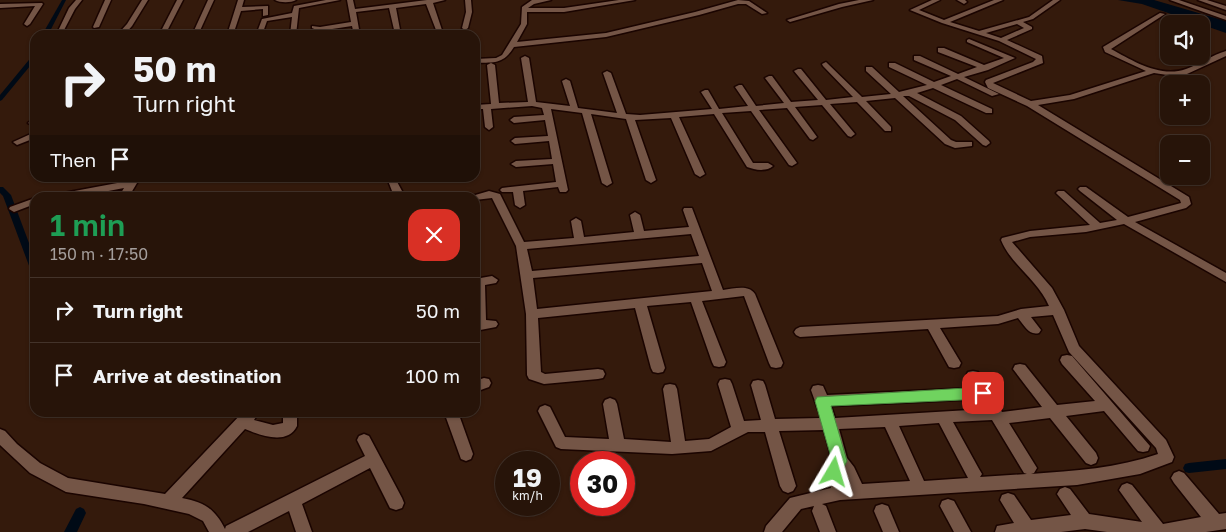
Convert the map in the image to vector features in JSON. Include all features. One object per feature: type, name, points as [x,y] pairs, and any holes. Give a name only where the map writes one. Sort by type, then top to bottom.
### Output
[{"type":"street","points":[[61,30],[72,8],[79,0]]},
{"type":"street","points":[[96,27],[108,0]]},
{"type":"street","points":[[125,30],[145,0]]},
{"type":"street","points":[[165,30],[180,0]]},
{"type":"street","points":[[197,30],[211,0]]},
{"type":"street","points":[[232,30],[241,0]]},
{"type":"street","points":[[278,0],[294,5]]},
{"type":"street","points":[[262,30],[266,18],[294,5],[337,0]]},
{"type":"street","points":[[350,0],[356,30]]},
{"type":"street","points":[[352,10],[370,3],[442,0]]},
{"type":"street","points":[[464,30],[469,12],[468,0]]},
{"type":"street","points":[[480,60],[502,58],[524,24],[524,10],[527,5],[548,0]]},
{"type":"street","points":[[524,10],[564,10],[632,0]]},
{"type":"street","points":[[828,0],[841,6]]},
{"type":"street","points":[[790,20],[870,0]]},
{"type":"street","points":[[774,532],[796,503],[840,493],[1076,478],[1140,467],[1167,457],[1162,444],[1074,349],[1048,290],[1009,247],[1006,240],[1016,236],[1072,232],[1126,221],[1182,206],[1186,204],[1184,200],[1030,104],[996,90],[989,82],[1040,61],[1035,55],[1001,40],[913,10],[937,0]]},
{"type":"street","points":[[944,22],[1000,0]]},
{"type":"street","points":[[979,33],[1017,22],[1039,13],[1057,0]]},
{"type":"street","points":[[1173,0],[1226,18]]},
{"type":"street","points":[[1201,0],[1226,8]]},
{"type":"street","points":[[352,10],[427,1]]},
{"type":"street","points":[[427,1],[439,30]]},
{"type":"street","points":[[512,45],[558,42],[628,31],[738,2],[747,2],[764,13]]},
{"type":"street","points":[[0,14],[3,6],[40,4],[27,24]]},
{"type":"street","points":[[293,30],[294,5]]},
{"type":"street","points":[[392,6],[397,30]]},
{"type":"street","points":[[238,9],[266,7],[265,15]]},
{"type":"street","points":[[1162,14],[1107,47],[1114,53],[1154,71],[1176,74],[1186,72],[1226,53]]},
{"type":"street","points":[[1001,40],[1030,28],[1017,22]]},
{"type":"street","points":[[314,27],[319,29],[354,24]]},
{"type":"street","points":[[480,107],[532,104],[626,118],[860,100],[910,93],[1011,58],[969,41]]},
{"type":"street","points":[[941,50],[985,68]]},
{"type":"street","points":[[525,58],[532,104]]},
{"type":"street","points":[[917,58],[1017,104]]},
{"type":"street","points":[[826,64],[888,129]]},
{"type":"street","points":[[892,64],[989,111]]},
{"type":"street","points":[[489,127],[492,65]]},
{"type":"street","points":[[869,69],[948,142],[955,145],[969,144]]},
{"type":"street","points":[[798,71],[850,134]]},
{"type":"street","points":[[1030,104],[1071,97],[1154,71]]},
{"type":"street","points":[[607,73],[651,180]]},
{"type":"street","points":[[769,78],[813,137]]},
{"type":"street","points":[[566,81],[575,110]]},
{"type":"street","points":[[740,87],[792,163]]},
{"type":"street","points":[[705,92],[750,165],[756,167],[768,166]]},
{"type":"street","points":[[910,93],[958,118],[986,143]]},
{"type":"street","points":[[505,190],[562,187],[546,106]]},
{"type":"street","points":[[586,112],[607,183]]},
{"type":"street","points":[[674,115],[700,174]]},
{"type":"street","points":[[514,120],[548,117]]},
{"type":"street","points":[[16,142],[30,137]]},
{"type":"street","points":[[515,141],[552,138]]},
{"type":"street","points":[[516,164],[556,161]]},
{"type":"street","points":[[81,192],[128,182]]},
{"type":"street","points":[[518,189],[520,205]]},
{"type":"street","points":[[1084,189],[1126,221],[1226,278]]},
{"type":"street","points":[[1062,193],[1098,226]]},
{"type":"street","points":[[480,196],[489,194],[496,196],[521,246],[532,314],[534,375],[544,379],[598,374]]},
{"type":"street","points":[[14,209],[30,203]]},
{"type":"street","points":[[688,210],[720,294]]},
{"type":"street","points":[[635,215],[640,235]]},
{"type":"street","points":[[576,221],[580,241]]},
{"type":"street","points":[[521,246],[696,230]]},
{"type":"street","points":[[527,275],[706,259]]},
{"type":"street","points":[[480,282],[492,280]]},
{"type":"street","points":[[532,314],[738,292],[749,294],[776,363]]},
{"type":"street","points":[[480,296],[482,325]]},
{"type":"street","points":[[695,297],[719,362]]},
{"type":"street","points":[[640,303],[658,368]]},
{"type":"street","points":[[800,332],[998,320],[1022,313],[1058,310]]},
{"type":"street","points":[[1022,313],[1035,330]]},
{"type":"street","points":[[932,325],[954,363]]},
{"type":"street","points":[[1067,360],[1143,446]]},
{"type":"street","points":[[1020,369],[1091,458]]},
{"type":"street","points":[[973,376],[1029,468]]},
{"type":"street","points":[[725,384],[739,429]]},
{"type":"street","points":[[758,385],[788,486]]},
{"type":"street","points":[[670,389],[678,447]]},
{"type":"street","points":[[858,492],[849,472],[840,461],[820,395],[983,393]]},
{"type":"street","points":[[610,404],[618,446]]},
{"type":"street","points":[[545,411],[561,442],[618,446],[678,447],[711,445],[739,429],[769,424],[830,424],[943,417],[997,416],[1054,412],[1108,405]]},
{"type":"street","points":[[168,502],[226,438],[248,417],[276,433],[285,431],[290,426],[290,417]]},
{"type":"street","points":[[453,417],[466,454]]},
{"type":"street","points":[[943,417],[974,474]]},
{"type":"street","points":[[889,420],[917,480]]},
{"type":"street","points":[[0,435],[12,449],[35,468],[66,485],[191,507],[209,516],[218,532]]},
{"type":"street","points":[[364,440],[396,503]]},
{"type":"street","points":[[232,532],[373,459]]},
{"type":"street","points":[[840,461],[834,472],[840,493]]},
{"type":"street","points":[[1179,478],[1221,522]]},
{"type":"street","points":[[1127,490],[1160,532]]},
{"type":"street","points":[[1065,494],[1085,521]]},
{"type":"street","points":[[1008,500],[1027,529]]},
{"type":"street","points":[[293,501],[304,532]]},
{"type":"street","points":[[948,506],[963,532]]},
{"type":"street","points":[[820,511],[828,532]]},
{"type":"street","points":[[882,511],[890,532]]},
{"type":"street","points":[[1004,532],[1085,521],[1132,530],[1160,532],[1221,522]]},
{"type":"shaded area","points":[[1118,0],[1154,0],[1205,15],[1174,15],[1142,4]]},
{"type":"shaded area","points":[[1210,16],[1226,21],[1226,33],[1210,27]]},
{"type":"waterway","points":[[48,30],[64,0]]},
{"type":"waterway","points":[[0,99],[30,62]]},
{"type":"waterway","points":[[0,189],[7,195],[30,257]]},
{"type":"waterway","points":[[1189,468],[1226,464]]},
{"type":"waterway","points":[[70,532],[80,513]]},
{"type":"route","points":[[834,472],[840,461],[822,401],[983,393]]}]
